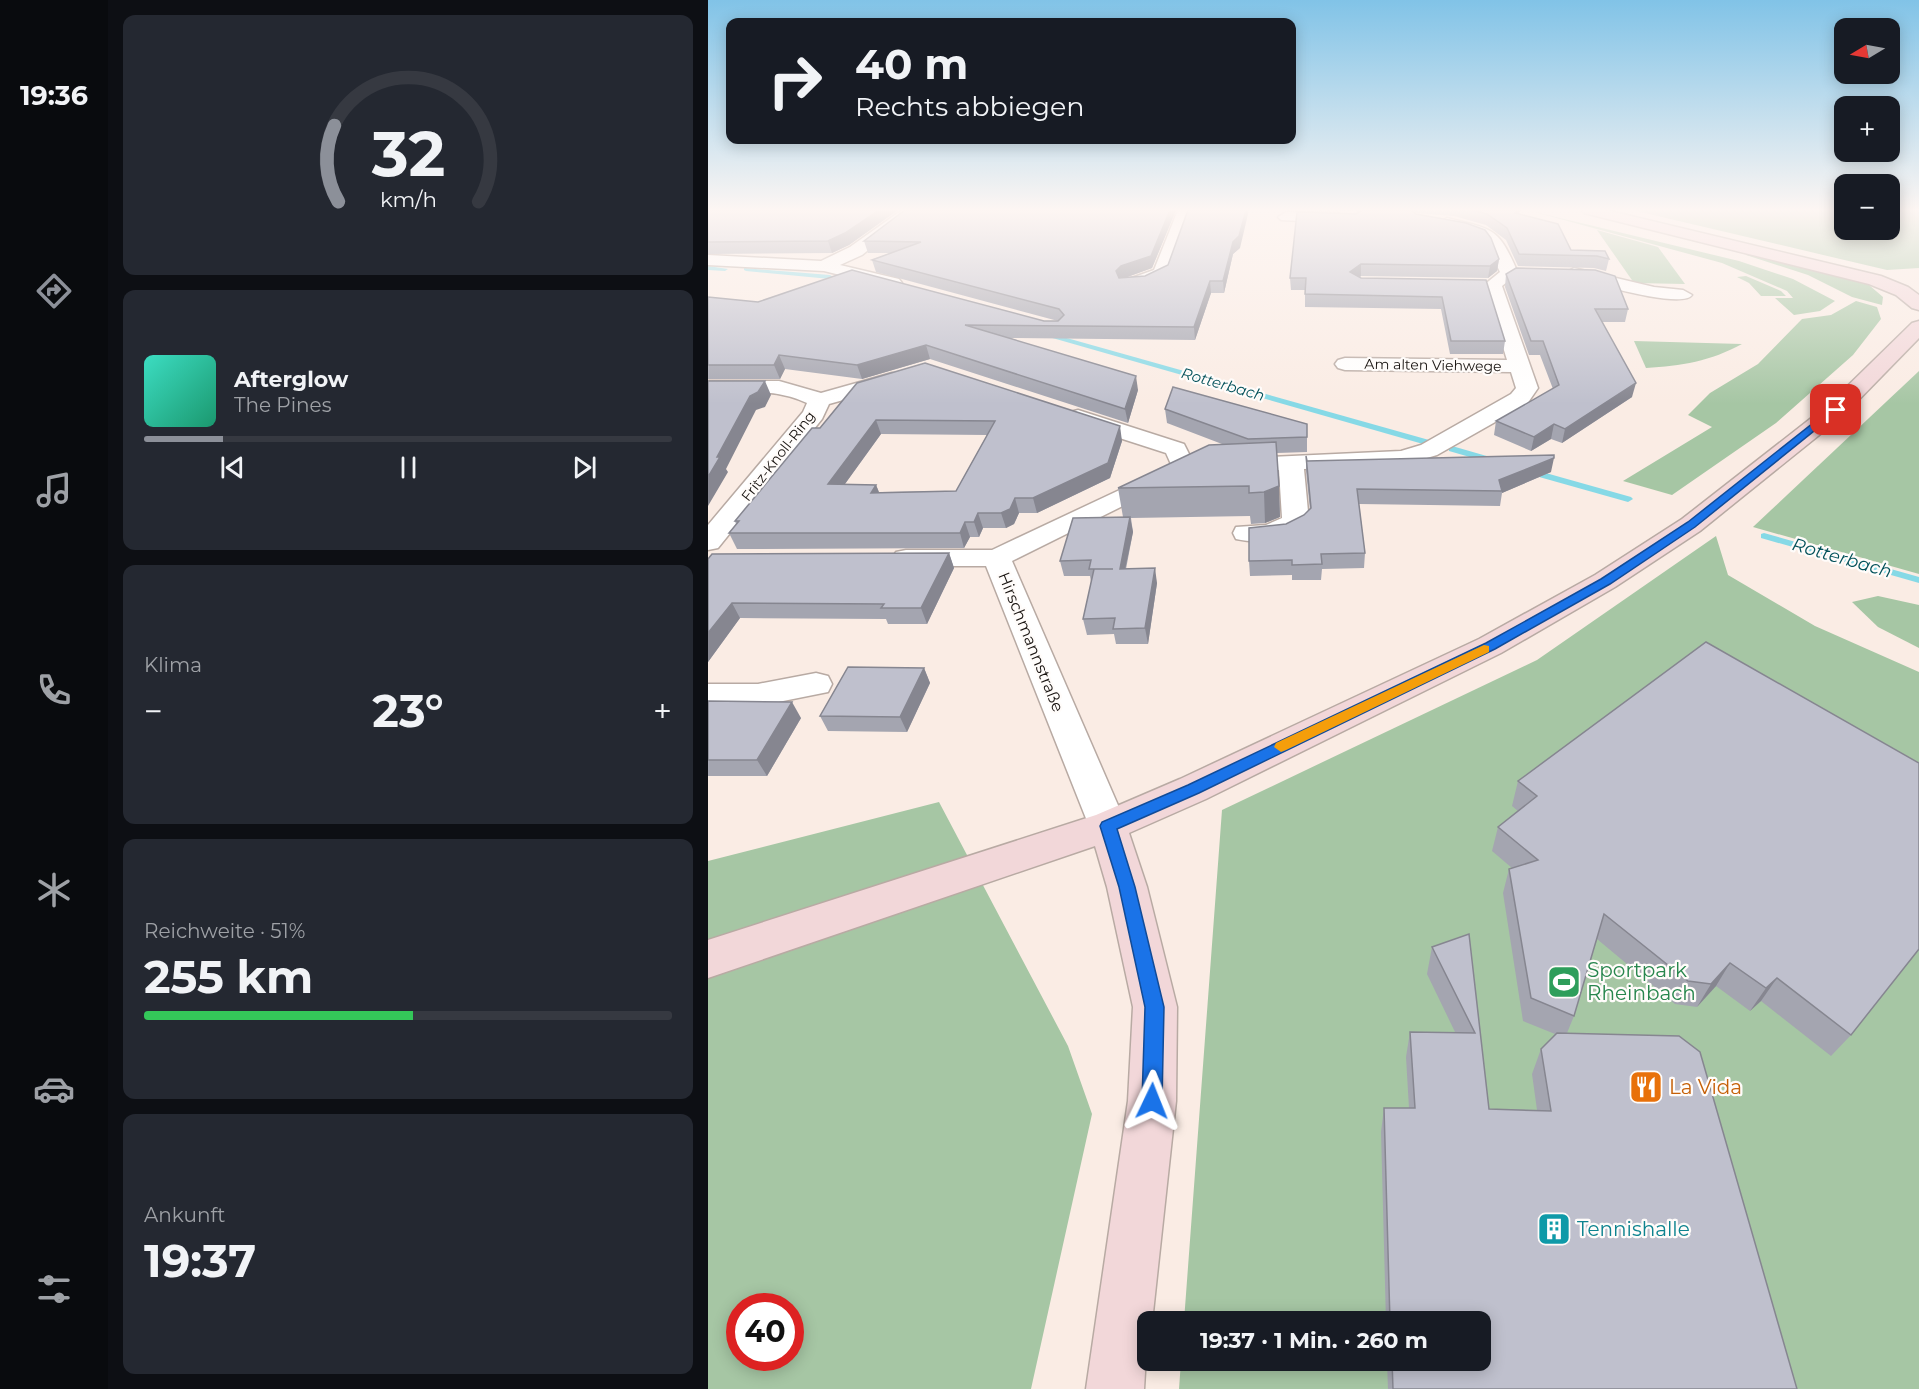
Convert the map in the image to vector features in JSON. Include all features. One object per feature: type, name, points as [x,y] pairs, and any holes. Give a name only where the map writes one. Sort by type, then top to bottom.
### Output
[{"type":"main road","points":[[1854,275],[1875,280],[1902,291],[1919,304]]},
{"type":"main road","points":[[1891,275],[1919,280]]},
{"type":"main road","points":[[1902,291],[1903,286],[1919,280]]},
{"type":"main road","points":[[708,959],[1108,826],[1193,789],[1490,646],[1605,581],[1692,525],[1836,410],[1919,327]]},
{"type":"main road","points":[[1108,826],[1127,887],[1155,1007],[1152,1101],[1115,1389]]},
{"type":"street","points":[[824,285],[853,275]]},
{"type":"street","points":[[864,275],[912,289]]},
{"type":"street","points":[[1129,285],[1158,275]]},
{"type":"street","name":"Am alten Viehwege","points":[[997,558],[1183,466],[1403,458],[1429,450],[1519,399],[1527,388],[1521,366],[1487,284],[1505,275]]},
{"type":"street","points":[[1590,275],[1659,295],[1683,295]]},
{"type":"street","name":"Am alten Viehwege","points":[[1345,364],[1521,366]]},
{"type":"street","points":[[819,400],[910,373]]},
{"type":"street","name":"Fritz-Knoll-Ring","points":[[708,387],[761,384],[782,386],[803,392],[819,400],[814,414],[708,542]]},
{"type":"street","points":[[1053,408],[1176,449],[1183,466]]},
{"type":"street","points":[[1246,533],[1270,533],[1296,522],[1291,462]]},
{"type":"street","points":[[708,508],[739,505]]},
{"type":"street","name":"Hirschmannstraße","points":[[881,558],[997,558],[1108,826]]},
{"type":"street","points":[[708,695],[758,695],[816,684]]},
{"type":"green space","points":[[1628,275],[1678,275],[1685,284],[1634,283]]},
{"type":"green space","points":[[1749,275],[1780,275],[1835,301],[1820,311],[1794,315],[1775,298],[1793,298],[1787,291]]},
{"type":"green space","points":[[1808,275],[1850,275],[1872,280],[1869,285],[1883,297],[1882,305],[1852,297]]},
{"type":"green space","points":[[1746,276],[1781,291],[1786,296],[1761,296],[1749,283],[1737,277]]},
{"type":"green space","points":[[1856,301],[1877,307],[1881,319],[1853,355],[1776,423],[1672,495],[1623,481],[1712,427],[1688,415],[1710,393],[1758,364],[1802,319],[1831,315]]},
{"type":"green space","points":[[1634,341],[1742,344],[1719,355],[1696,362],[1646,368]]},
{"type":"green space","points":[[1919,371],[1919,574],[1753,527]]},
{"type":"green space","name":"Sportpark Rheinbach","points":[[1716,536],[1728,575],[1815,626],[1919,672],[1919,1389],[1179,1389],[1180,1371],[1491,1371],[1491,1311],[1185,1311],[1222,810],[1537,660]]},
{"type":"green space","points":[[1878,596],[1919,605],[1919,648],[1878,627],[1852,602]]},
{"type":"green space","points":[[939,802],[1068,1046],[1092,1114],[1031,1389],[708,1389],[708,861]]},
{"type":"building","points":[[838,275],[870,275],[1044,321],[1058,321],[1064,315],[1059,309],[929,275],[1118,275],[1119,278],[1147,275],[1225,275],[1223,281],[1210,281],[1194,327],[965,325],[1136,376],[1125,409],[926,345],[857,365],[779,355],[774,365],[708,365],[708,297],[758,302]]},
{"type":"building","points":[[1290,275],[1355,275],[1361,278],[1486,280],[1505,341],[1451,341],[1442,297],[1305,294],[1306,278],[1290,278]]},
{"type":"building","points":[[1506,275],[1615,276],[1628,309],[1595,309],[1636,383],[1565,429],[1554,424],[1534,437],[1496,421],[1559,385],[1543,341],[1531,341]]},
{"type":"building","points":[[925,363],[1120,426],[1108,463],[1033,498],[1015,498],[1010,509],[1001,513],[978,513],[974,522],[965,522],[960,533],[729,533],[739,521],[735,521],[812,428],[820,428],[857,383]],"holes":[[[876,420],[995,421],[956,491],[871,493],[876,485],[828,484]]]},
{"type":"building","points":[[708,381],[765,381],[758,392],[750,396],[708,477]]},
{"type":"building","points":[[1173,387],[1307,424],[1307,437],[1248,439],[1165,409]]},
{"type":"building","points":[[1276,442],[1279,486],[1264,492],[1249,493],[1249,486],[1118,488],[1209,445]]},
{"type":"building","points":[[1554,455],[1554,458],[1499,480],[1502,491],[1357,489],[1365,553],[1321,554],[1322,564],[1292,565],[1292,560],[1249,561],[1249,528],[1286,524],[1304,515],[1311,508],[1306,456],[1307,461]]},
{"type":"building","points":[[1130,517],[1120,569],[1155,568],[1145,628],[1113,629],[1115,618],[1083,619],[1094,569],[1089,569],[1091,560],[1060,561],[1073,518]]},
{"type":"building","points":[[949,553],[921,608],[881,608],[884,604],[732,603],[708,633],[708,559],[712,554]]},
{"type":"building","points":[[1706,642],[1919,763],[1919,949],[1851,1035],[1777,978],[1766,988],[1730,963],[1711,984],[1688,981],[1604,914],[1574,1016],[1531,998],[1509,869],[1538,860],[1498,827],[1537,796],[1518,781]]},
{"type":"building","points":[[848,667],[924,668],[900,717],[820,716]]},
{"type":"building","points":[[708,701],[792,702],[757,760],[708,760]]},
{"type":"building","name":"Tennishalle","points":[[1469,934],[1489,1109],[1551,1111],[1541,1049],[1557,1033],[1679,1036],[1700,1052],[1797,1389],[1393,1389],[1392,1371],[1491,1371],[1491,1311],[1390,1311],[1384,1108],[1415,1108],[1410,1032],[1475,1033],[1432,947]]},
{"type":"waterway","name":"Rotterbach","points":[[807,275],[830,277]]},
{"type":"waterway","name":"Rotterbach","points":[[1052,335],[1426,442]]},
{"type":"waterway","name":"Rotterbach","points":[[1452,449],[1494,461]]},
{"type":"waterway","name":"Rotterbach","points":[[1528,471],[1628,499]]},
{"type":"waterway","name":"Rotterbach","points":[[1764,536],[1919,580]]},
{"type":"slow traffic","points":[[1281,747],[1484,649]]},
{"type":"place","name":"Sportpark Rheinbach","points":[[1564,982]]},
{"type":"place","name":"La Vida","points":[[1646,1087]]},
{"type":"place","name":"Tennishalle","points":[[1554,1229]]},
{"type":"route","points":[[1152,1101],[1155,1007],[1127,887],[1108,826],[1193,789],[1490,646],[1605,581],[1692,525],[1836,410]]}]
